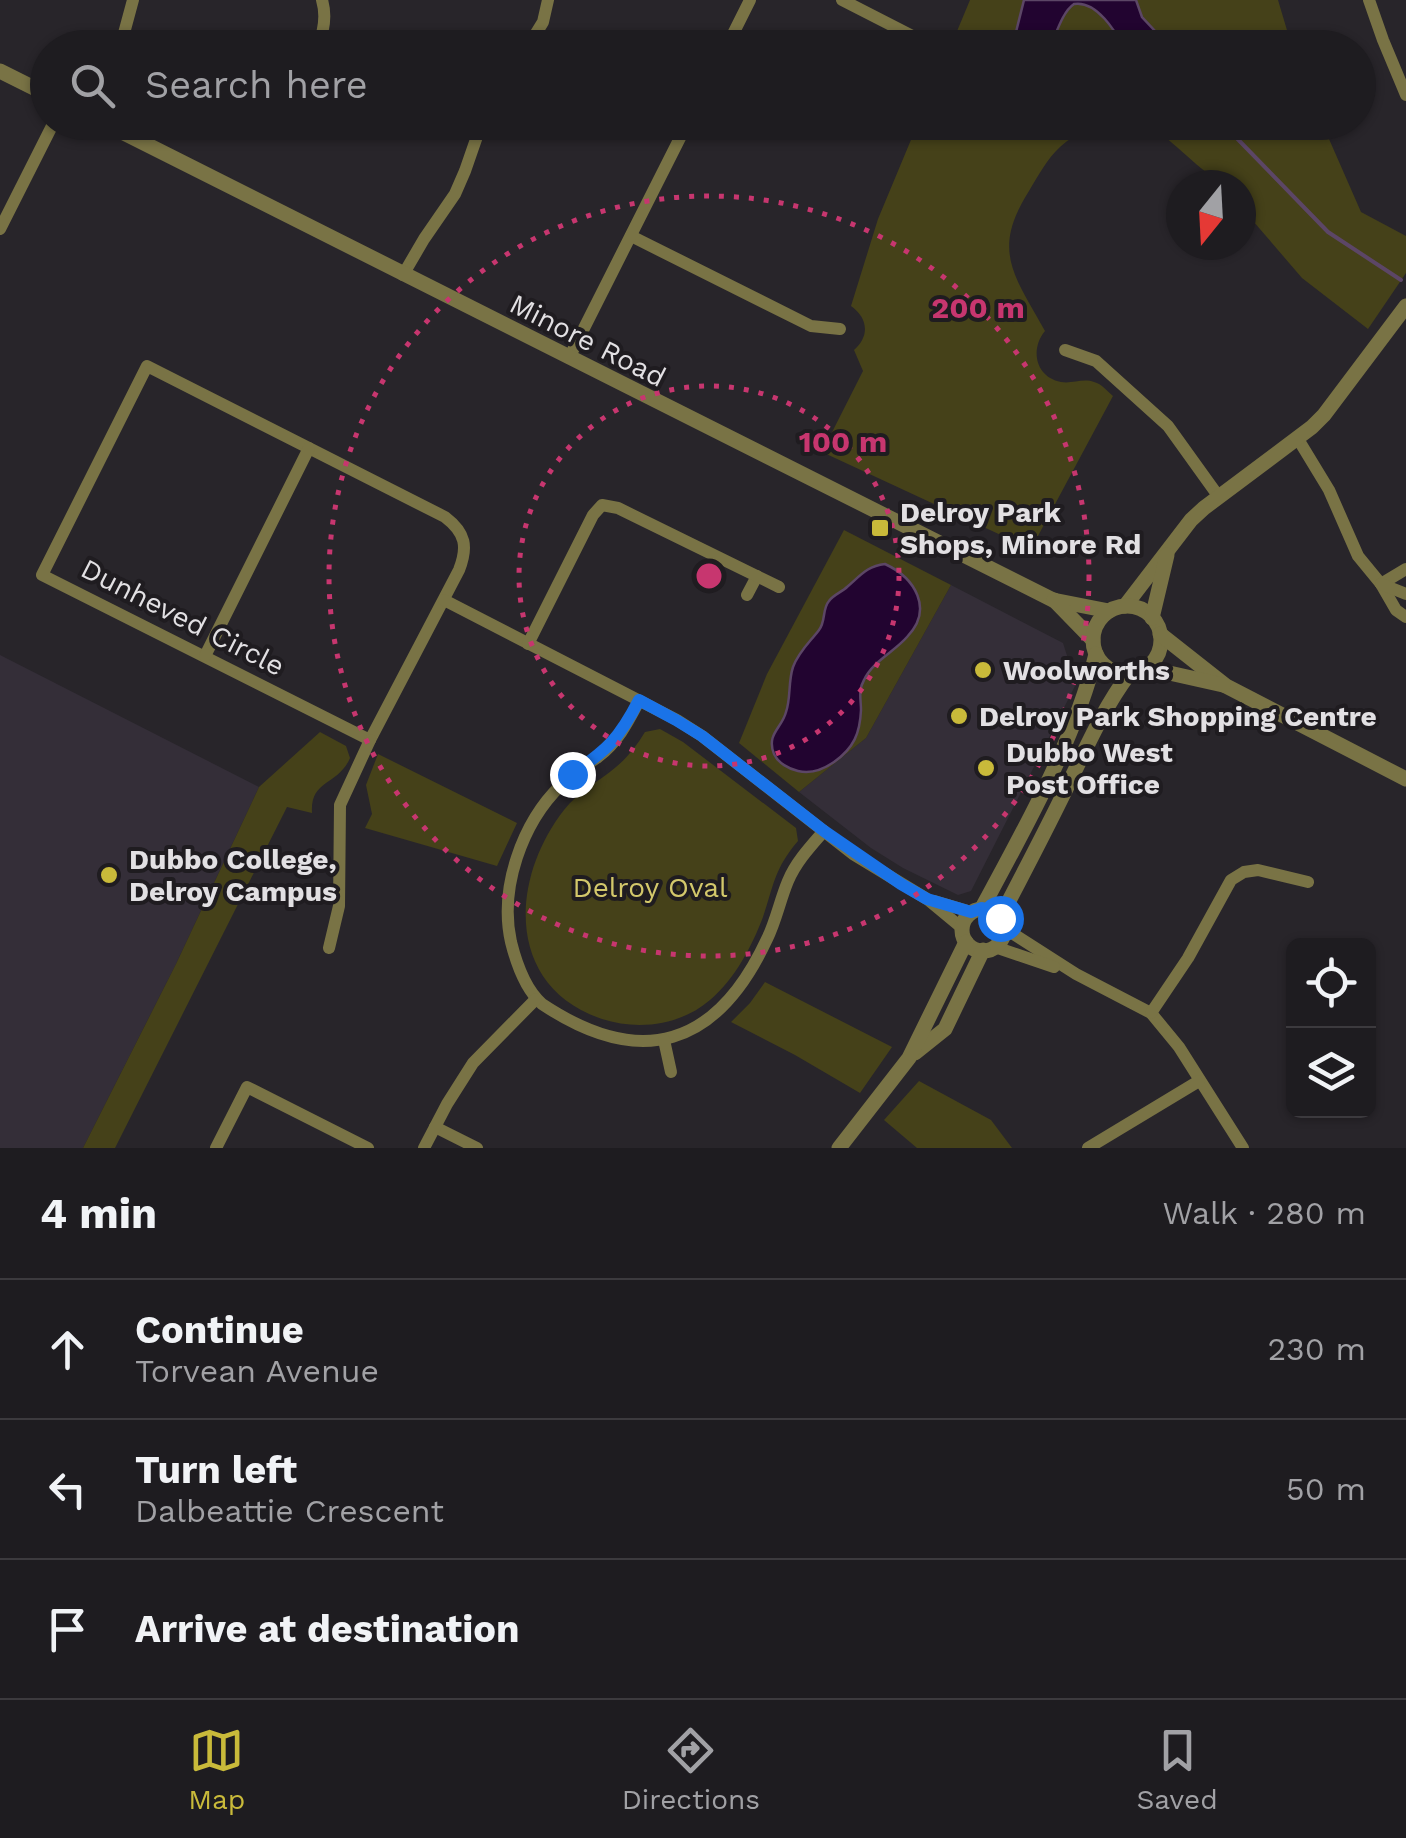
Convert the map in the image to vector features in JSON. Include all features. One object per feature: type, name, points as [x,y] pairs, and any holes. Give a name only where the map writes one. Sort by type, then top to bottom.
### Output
[{"type":"street","points":[[125,30],[133,0]]},
{"type":"street","points":[[322,0],[326,11],[323,30]]},
{"type":"street","points":[[538,30],[548,0]]},
{"type":"street","points":[[735,30],[750,0]]},
{"type":"street","points":[[842,0],[901,30]]},
{"type":"street","points":[[1370,0],[1402,75],[1406,96]]},
{"type":"street","points":[[0,70],[30,86]]},
{"type":"street","points":[[0,229],[45,140]]},
{"type":"street","name":"Minore Road","points":[[137,140],[1053,600],[1117,609]]},
{"type":"street","points":[[403,275],[454,194],[476,140]]},
{"type":"street","points":[[569,358],[679,140]]},
{"type":"street","points":[[631,236],[811,326],[840,329]]},
{"type":"street","points":[[909,1058],[964,935],[963,922],[977,910],[1046,784],[1080,708],[1100,619],[1117,609],[1191,520],[1298,439],[1324,414],[1406,306]]},
{"type":"street","points":[[1065,350],[1096,361],[1168,426],[1219,497]]},
{"type":"street","name":"Dunheved Circle","points":[[147,366],[309,448],[445,518],[462,533],[466,550],[370,740],[42,574],[147,366]]},
{"type":"street","points":[[1298,439],[1329,490],[1358,556],[1396,610],[1406,617]]},
{"type":"street","points":[[205,656],[309,448]]},
{"type":"street","points":[[528,644],[593,515],[602,506],[618,508],[779,588]]},
{"type":"street","points":[[1152,618],[1168,552]]},
{"type":"street","points":[[1381,584],[1406,569]]},
{"type":"street","points":[[747,595],[756,576]]},
{"type":"street","points":[[1381,584],[1406,594]]},
{"type":"street","points":[[444,600],[702,736],[876,869],[927,899],[974,948],[1076,974]]},
{"type":"street","name":"Minore Road","points":[[1053,600],[1094,647]]},
{"type":"street","points":[[1117,609],[1144,611],[1160,634],[1226,686],[1406,779]]},
{"type":"street","points":[[1147,668],[1159,653],[1160,634]]},
{"type":"street","points":[[1094,647],[1109,669],[1129,674],[1147,668],[1226,686]]},
{"type":"street","points":[[839,1148],[909,1058],[944,1029],[989,949],[1000,942],[1002,923],[1099,720],[1129,674]]},
{"type":"street","points":[[639,700],[610,746],[551,795],[514,863],[507,906],[514,952],[536,999],[557,1014],[592,1032],[628,1041],[664,1040],[711,1016],[737,992],[766,941],[788,879],[824,831]]},
{"type":"street","points":[[329,948],[340,906],[340,804],[370,740]]},
{"type":"street","points":[[1151,1013],[1188,958],[1230,880],[1258,870],[1308,882]]},
{"type":"street","points":[[927,899],[995,913],[1002,923],[1076,974],[1151,1013],[1179,1047],[1243,1148]]},
{"type":"street","points":[[424,1148],[473,1063],[536,999]]},
{"type":"street","points":[[664,1040],[672,1072]]},
{"type":"street","points":[[1088,1148],[1199,1082]]},
{"type":"street","points":[[216,1148],[247,1088],[368,1148]]},
{"type":"street","points":[[434,1127],[477,1148]]},
{"type":"shaded area","points":[[1024,0],[1136,0],[1142,17],[1154,30],[1113,30],[1098,12],[1074,4],[1058,30],[1016,30]]},
{"type":"shaded area","points":[[885,564],[905,577],[917,595],[920,605],[915,626],[864,680],[859,726],[847,751],[817,770],[791,769],[776,757],[772,741],[786,712],[795,661],[821,626],[831,599],[868,569]]},
{"type":"shaded area","points":[[951,585],[1063,643],[1076,684],[971,891],[958,895],[871,848],[799,792],[866,738]]},
{"type":"shaded area","name":"Dubbo College, Delroy Campus","points":[[0,655],[259,787],[83,1148],[0,1148]]},
{"type":"green space","points":[[970,0],[1278,0],[1287,30],[958,30]]},
{"type":"green space","points":[[911,140],[1069,140],[1047,162],[1018,212],[1011,230],[1011,262],[1045,331],[1037,354],[1045,374],[1061,382],[1097,383],[1113,396],[1031,549],[822,452],[863,371],[854,350],[863,339],[865,327],[851,306],[878,219]]},
{"type":"green space","points":[[1168,140],[1329,140],[1361,212],[1406,236],[1406,273],[1368,329],[1302,278],[1256,224],[1256,170],[1203,170]]},
{"type":"green space","points":[[844,530],[951,585],[866,738],[799,792],[739,743],[767,674]]},
{"type":"green space","name":"Delroy Oval","points":[[660,729],[683,742],[796,828],[798,841],[779,869],[748,950],[719,992],[699,1008],[673,1020],[630,1025],[602,1019],[570,1003],[548,982],[533,957],[526,928],[527,898],[546,837],[564,810],[620,763],[645,732]]},
{"type":"green space","points":[[320,732],[346,746],[350,758],[345,767],[315,794],[312,813],[287,807],[115,1148],[83,1148],[259,787]]},
{"type":"green space","points":[[378,754],[517,823],[497,866],[365,828],[372,814],[366,785]]},
{"type":"green space","points":[[765,982],[892,1047],[860,1093],[731,1022]]},
{"type":"green space","points":[[919,1081],[991,1120],[1012,1148],[917,1148],[884,1120]]},
{"type":"waterway","points":[[1239,140],[1328,232],[1401,280]]},
{"type":"place","name":"Delroy Park Shops, Minore Rd","points":[[880,528]]},
{"type":"place","name":"Woolworths","points":[[983,670]]},
{"type":"place","name":"Delroy Park Shopping Centre","points":[[959,716]]},
{"type":"place","name":"Dubbo West Post Office","points":[[986,768]]},
{"type":"place","name":"Dubbo College, Delroy Campus","points":[[109,875]]},
{"type":"route","points":[[572,774],[610,746],[639,700],[702,736],[854,854],[901,884],[927,899],[971,912],[982,908],[1000,918]]}]
